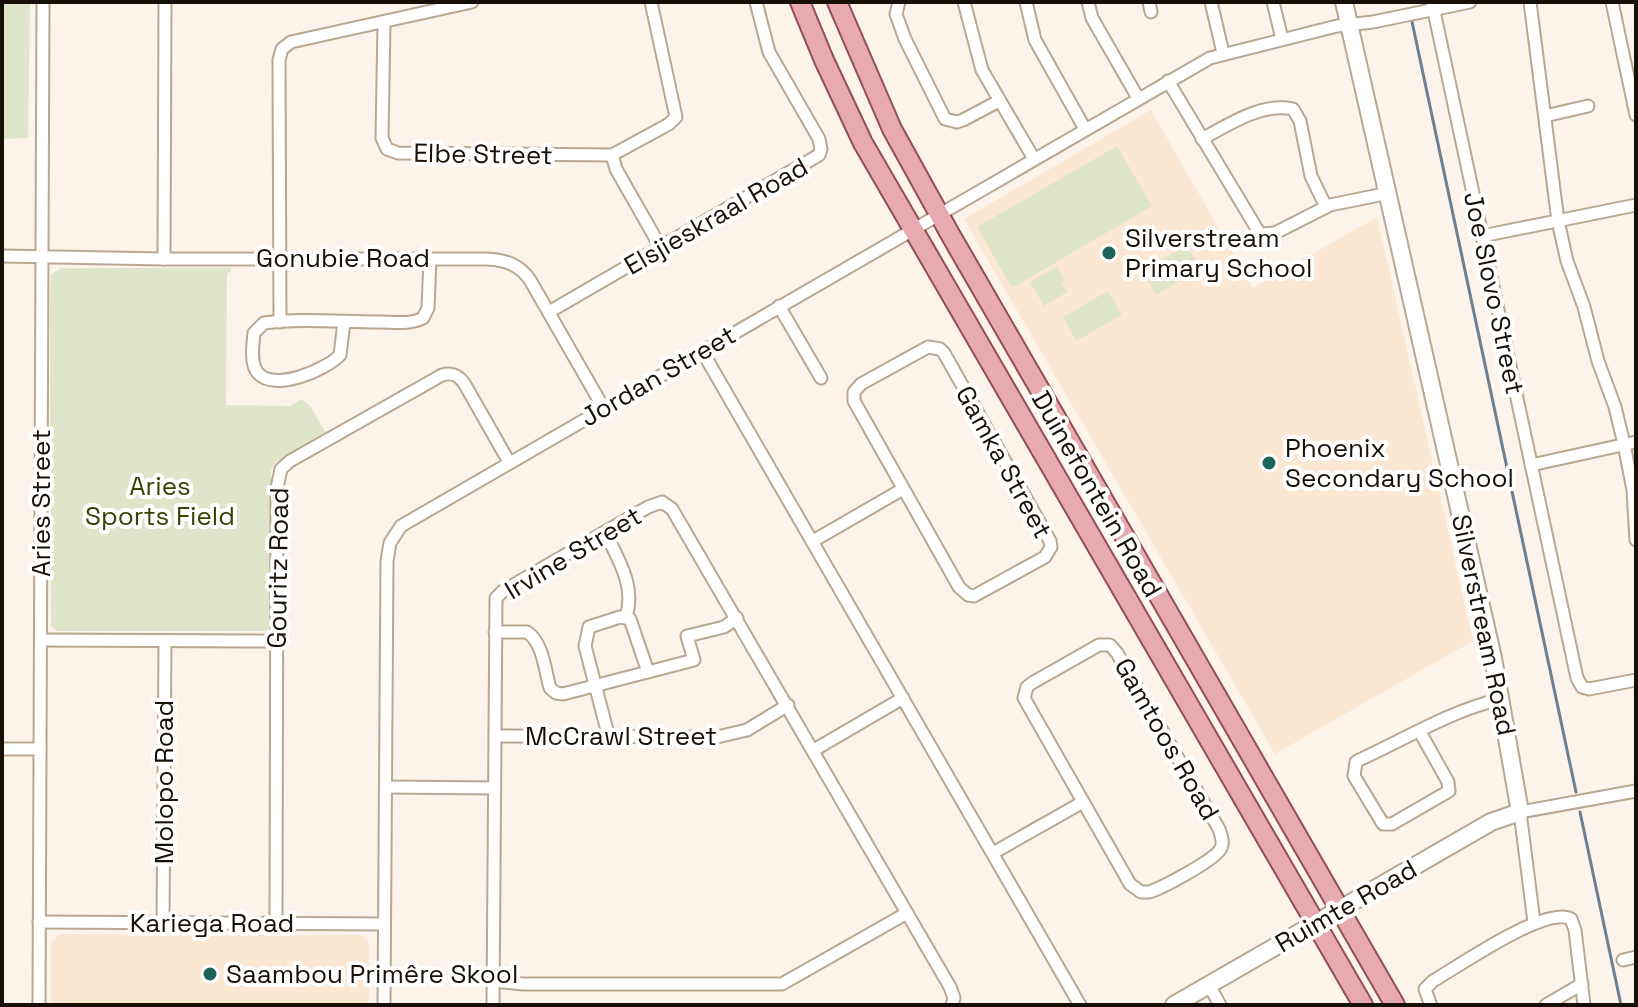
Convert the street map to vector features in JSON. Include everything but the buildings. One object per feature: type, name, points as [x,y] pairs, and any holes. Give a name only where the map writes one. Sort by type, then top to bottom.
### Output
[{"type":"main road","name":"Duinefontein Road","points":[[800,2],[863,143],[1363,1005]]},
{"type":"main road","name":"Duinefontein Road","points":[[837,2],[892,129],[939,214],[1395,1005]]},
{"type":"street","name":"Aries Street","points":[[39,1005],[43,2]]},
{"type":"street","points":[[164,259],[165,2]]},
{"type":"street","points":[[280,322],[281,51],[291,42],[472,2]]},
{"type":"street","name":"Elbe Street","points":[[384,22],[382,138],[387,149],[398,153],[612,155],[669,124],[676,117],[651,2]]},
{"type":"street","name":"Elsjieskraal Road","points":[[549,312],[815,159],[821,149],[819,139],[769,52],[756,2]]},
{"type":"street","points":[[899,2],[896,14],[905,39],[945,119],[963,120],[999,101]]},
{"type":"street","points":[[964,2],[978,61],[1034,159]]},
{"type":"street","points":[[1026,2],[1035,40],[1085,129]]},
{"type":"street","points":[[1088,2],[1092,18],[1138,98]]},
{"type":"street","points":[[1211,2],[1223,53]]},
{"type":"street","points":[[1273,2],[1282,39]]},
{"type":"street","name":"Silverstream Road","points":[[1344,2],[1501,699],[1534,922]]},
{"type":"street","name":"Jordan Street","points":[[384,1005],[387,561],[390,543],[398,529],[408,520],[1138,98],[1223,53],[1420,13],[1433,6],[1470,2]]},
{"type":"street","points":[[1530,2],[1558,221],[1598,361],[1630,443],[1636,540]]},
{"type":"street","points":[[1612,2],[1636,115]]},
{"type":"street","name":"Joe Slovo Street","points":[[1433,6],[1577,678],[1582,687],[1589,689],[1636,680]]},
{"type":"street","points":[[1168,81],[1260,234],[1275,233],[1326,207],[1389,193]]},
{"type":"street","points":[[1545,116],[1588,106]]},
{"type":"street","points":[[1202,139],[1252,114],[1281,108],[1293,109],[1299,116],[1311,176],[1326,207]]},
{"type":"street","points":[[612,155],[616,169],[661,248]]},
{"type":"street","points":[[1482,236],[1636,205]]},
{"type":"street","name":"Gonubie Road","points":[[2,256],[498,260],[516,265],[530,280],[603,407]]},
{"type":"street","points":[[344,322],[340,355],[309,375],[297,379],[267,379],[257,371],[254,338],[260,325],[280,322],[344,322],[410,322],[423,318],[428,308],[430,259]]},
{"type":"street","points":[[779,306],[821,378]]},
{"type":"street","name":"Gamka Street","points":[[933,347],[944,353],[1048,535],[1049,553],[980,594],[968,595],[959,587],[903,489],[853,396],[861,384],[921,349],[933,347]]},
{"type":"street","points":[[702,351],[1080,1005]]},
{"type":"street","name":"Gouritz Road","points":[[276,923],[277,488],[281,469],[290,461],[449,373],[457,375],[464,383],[509,462]]},
{"type":"street","points":[[1531,465],[1630,443]]},
{"type":"street","points":[[813,541],[903,489]]},
{"type":"street","name":"Irvine Street","points":[[493,1005],[496,600],[500,593],[655,503],[668,503],[950,987],[954,998],[952,1005]]},
{"type":"street","points":[[605,532],[629,589],[631,601],[626,617]]},
{"type":"street","points":[[626,617],[636,630],[648,672]]},
{"type":"street","points":[[609,738],[585,646],[586,633],[595,624],[626,617]]},
{"type":"street","points":[[495,632],[532,634],[553,692],[563,694],[694,660],[687,636],[724,627],[737,618]]},
{"type":"street","points":[[41,640],[276,641]]},
{"type":"street","name":"Molopo Road","points":[[163,922],[165,641]]},
{"type":"street","name":"Gamtoos Road","points":[[1105,644],[1117,653],[1219,829],[1222,847],[1213,857],[1156,890],[1141,892],[1130,884],[1083,802],[1027,705],[1025,692],[1032,683],[1094,647],[1105,644]]},
{"type":"street","points":[[814,750],[903,698]]},
{"type":"street","points":[[1420,732],[1448,782],[1449,791],[1386,825],[1381,822],[1354,776],[1353,766],[1359,760],[1420,732],[1484,703],[1501,699]]},
{"type":"street","name":"McCrawl Street","points":[[495,736],[728,736],[759,724],[788,705]]},
{"type":"street","points":[[2,749],[40,749]]},
{"type":"street","points":[[386,787],[494,788]]},
{"type":"street","points":[[1520,812],[1636,791]]},
{"type":"street","points":[[993,853],[1083,802]]},
{"type":"street","name":"Ruimte Road","points":[[1174,1005],[1491,822],[1520,812]]},
{"type":"street","points":[[494,981],[523,984],[773,986],[790,982],[907,913]]},
{"type":"street","points":[[1430,1003],[1424,992],[1427,985],[1534,922],[1553,916],[1571,919],[1575,930],[1584,1005]]},
{"type":"street","name":"Kariega Road","points":[[39,922],[384,924]]},
{"type":"street","points":[[1623,960],[1636,957]]},
{"type":"street","points":[[1546,1005],[1582,984]]},
{"type":"street","points":[[1209,985],[1220,1005]]},
{"type":"shaded area","name":"Phoenix Secondary School","points":[[1151,110],[1253,288],[1377,217],[1473,641],[1275,754],[964,219]]},
{"type":"shaded area","name":"Saambou Primêre Skool","points":[[60,934],[361,935],[369,942],[369,1005],[51,1005],[51,942]]},
{"type":"green space","points":[[2,2],[30,2],[28,138],[2,139]]},
{"type":"green space","points":[[1117,146],[1152,206],[1012,288],[977,227]]},
{"type":"green space","points":[[1187,245],[1201,268],[1156,295],[1142,271]]},
{"type":"green space","points":[[1057,266],[1067,292],[1044,306],[1030,282]]},
{"type":"green space","name":"Aries Sports Field","points":[[61,268],[231,268],[231,272],[227,273],[226,405],[290,406],[302,399],[310,406],[326,433],[275,463],[271,471],[270,626],[266,631],[57,631],[51,626],[50,296],[51,274]]},
{"type":"green space","points":[[1108,291],[1122,315],[1076,341],[1063,317]]},
{"type":"waterway","points":[[1411,17],[1576,792]]},
{"type":"waterway","points":[[1580,812],[1621,1005]]},
{"type":"place","name":"Silverstream Primary School","points":[[1109,253]]},
{"type":"place","name":"Phoenix Secondary School","points":[[1269,463]]},
{"type":"place","name":"Saambou Primêre Skool","points":[[210,974]]}]
